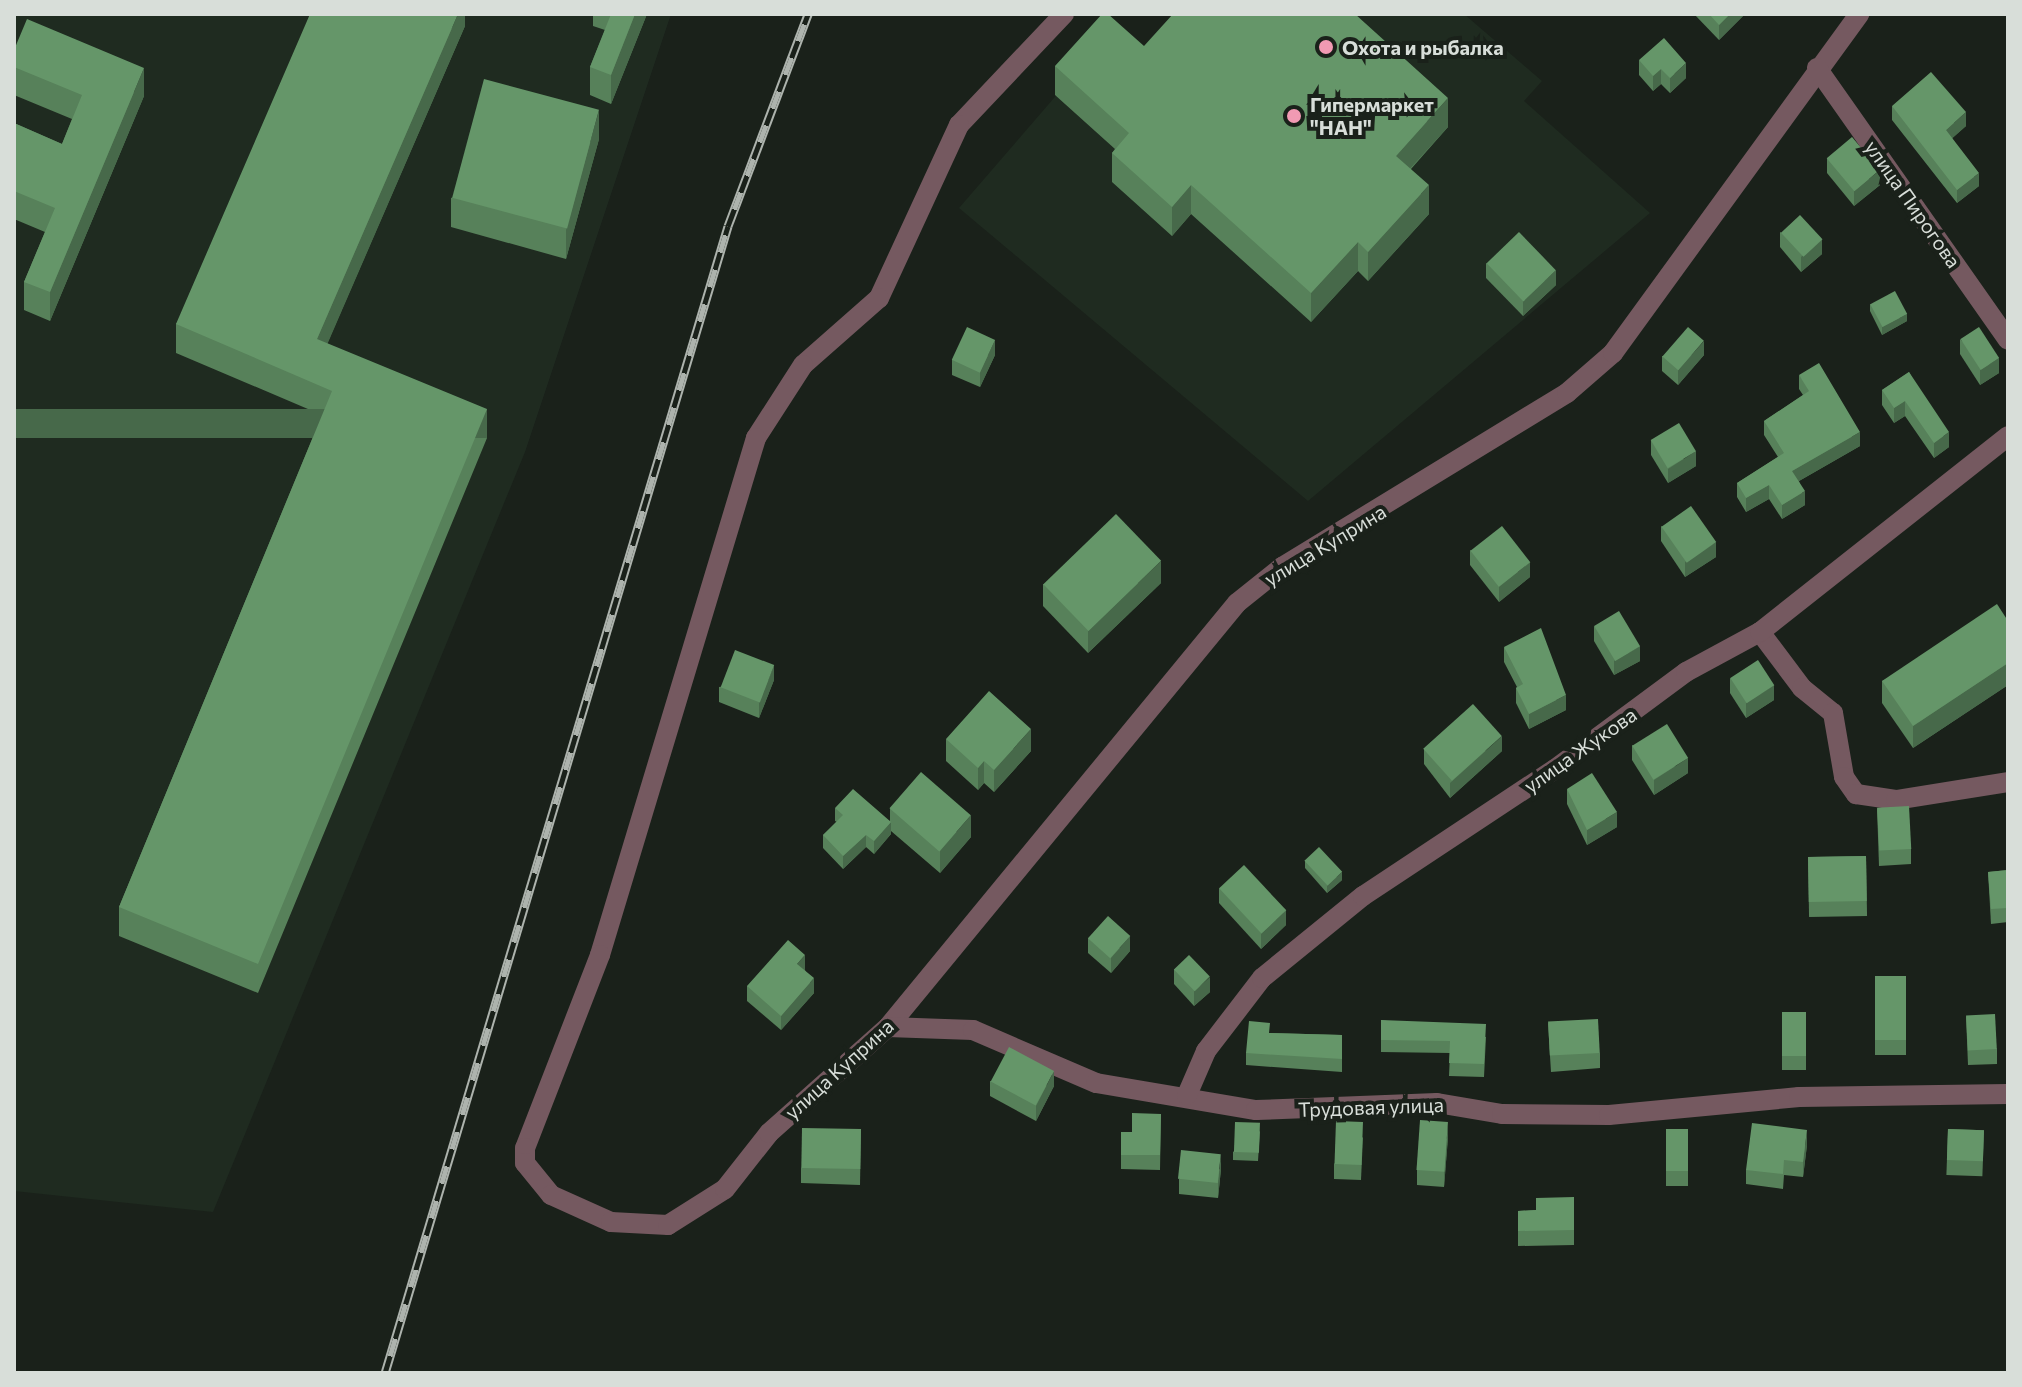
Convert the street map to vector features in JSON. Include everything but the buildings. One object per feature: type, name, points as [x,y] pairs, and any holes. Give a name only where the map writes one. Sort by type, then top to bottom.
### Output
[{"type":"street","name":"улица Куприна","points":[[1064,14],[959,125],[879,298],[803,365],[756,438],[629,864],[525,1163],[551,1195],[574,1208],[611,1222],[668,1225],[725,1189],[769,1133],[888,1027],[1237,603],[1282,567],[1567,393],[1613,353],[1682,269],[1817,68],[1859,14]]},
{"type":"street","name":"улица Пирогова","points":[[1817,68],[2008,340]]},
{"type":"street","name":"улица Жукова","points":[[1187,1095],[1234,1010],[1353,905],[1686,672],[1760,632],[2008,436]]},
{"type":"street","points":[[1760,632],[1802,688],[1833,713],[1844,777],[1856,794],[1896,800],[2008,782]]},
{"type":"street","name":"Трудовая улица","points":[[888,1027],[973,1030],[1096,1083],[1187,1095],[1256,1110],[1437,1103],[1502,1114],[1609,1115],[1799,1097],[2008,1094]]},
{"type":"shaded area","points":[[14,14],[671,14],[525,452],[213,1212],[14,1191]]},
{"type":"shaded area","points":[[1199,14],[1464,14],[1542,81],[1524,101],[1650,213],[1308,501],[959,208],[1104,40],[1144,75]]},
{"type":"railway","points":[[385,1373],[728,226],[808,14]]},
{"type":"place","name":"Охота и рыбалка","points":[[1326,47]]},
{"type":"place","name":"Гипермаркет \"НАН\"","points":[[1294,116]]}]
